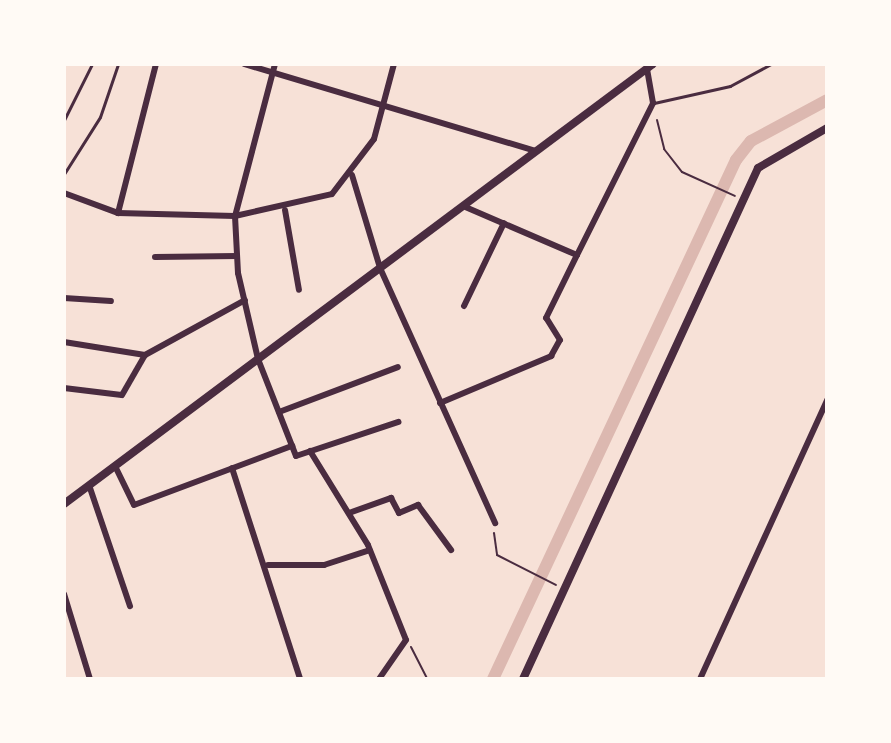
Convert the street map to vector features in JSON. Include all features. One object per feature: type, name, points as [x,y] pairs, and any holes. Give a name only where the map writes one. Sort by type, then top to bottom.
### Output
[{"type":"main road","points":[[637,64],[650,66]]},
{"type":"main road","points":[[64,504],[650,66]]},
{"type":"main road","points":[[523,679],[758,168],[827,128]]},
{"type":"street","points":[[118,213],[156,64]]},
{"type":"street","points":[[244,64],[536,152]]},
{"type":"street","points":[[275,64],[235,216],[237,256],[258,359],[296,456],[398,422]]},
{"type":"street","points":[[64,193],[118,213],[235,216],[285,210],[332,194],[352,175],[384,105],[394,64]]},
{"type":"street","points":[[440,403],[551,356],[560,340],[546,318],[653,103],[650,66]]},
{"type":"street","points":[[352,175],[380,268],[495,523]]},
{"type":"street","points":[[463,206],[577,255]]},
{"type":"street","points":[[285,210],[299,290]]},
{"type":"street","points":[[464,306],[504,223]]},
{"type":"street","points":[[155,257],[237,256]]},
{"type":"street","points":[[64,298],[111,301]]},
{"type":"street","points":[[64,388],[122,395],[145,355],[245,300]]},
{"type":"street","points":[[64,342],[145,355]]},
{"type":"street","points":[[279,412],[398,367]]},
{"type":"street","points":[[700,679],[827,400]]},
{"type":"street","points":[[115,466],[134,505],[292,446]]},
{"type":"street","points":[[310,451],[370,550],[406,640],[379,679]]},
{"type":"street","points":[[232,468],[268,565],[300,679]]},
{"type":"street","points":[[89,485],[130,606]]},
{"type":"street","points":[[349,513],[391,498],[399,513],[418,505],[451,550]]},
{"type":"street","points":[[268,565],[324,565],[370,550]]},
{"type":"street","points":[[64,594],[90,679]]},
{"type":"lane","points":[[64,120],[92,64]]},
{"type":"lane","points":[[64,174],[100,117],[118,64]]},
{"type":"lane","points":[[653,103],[730,86],[771,64]]},
{"type":"path","points":[[653,103],[664,149],[682,172],[731,193]]},
{"type":"path","points":[[495,523],[497,555],[552,583]]},
{"type":"path","points":[[406,640],[427,679]]},
{"type":"waterway","points":[[493,679],[736,160],[751,141],[827,100]]}]
